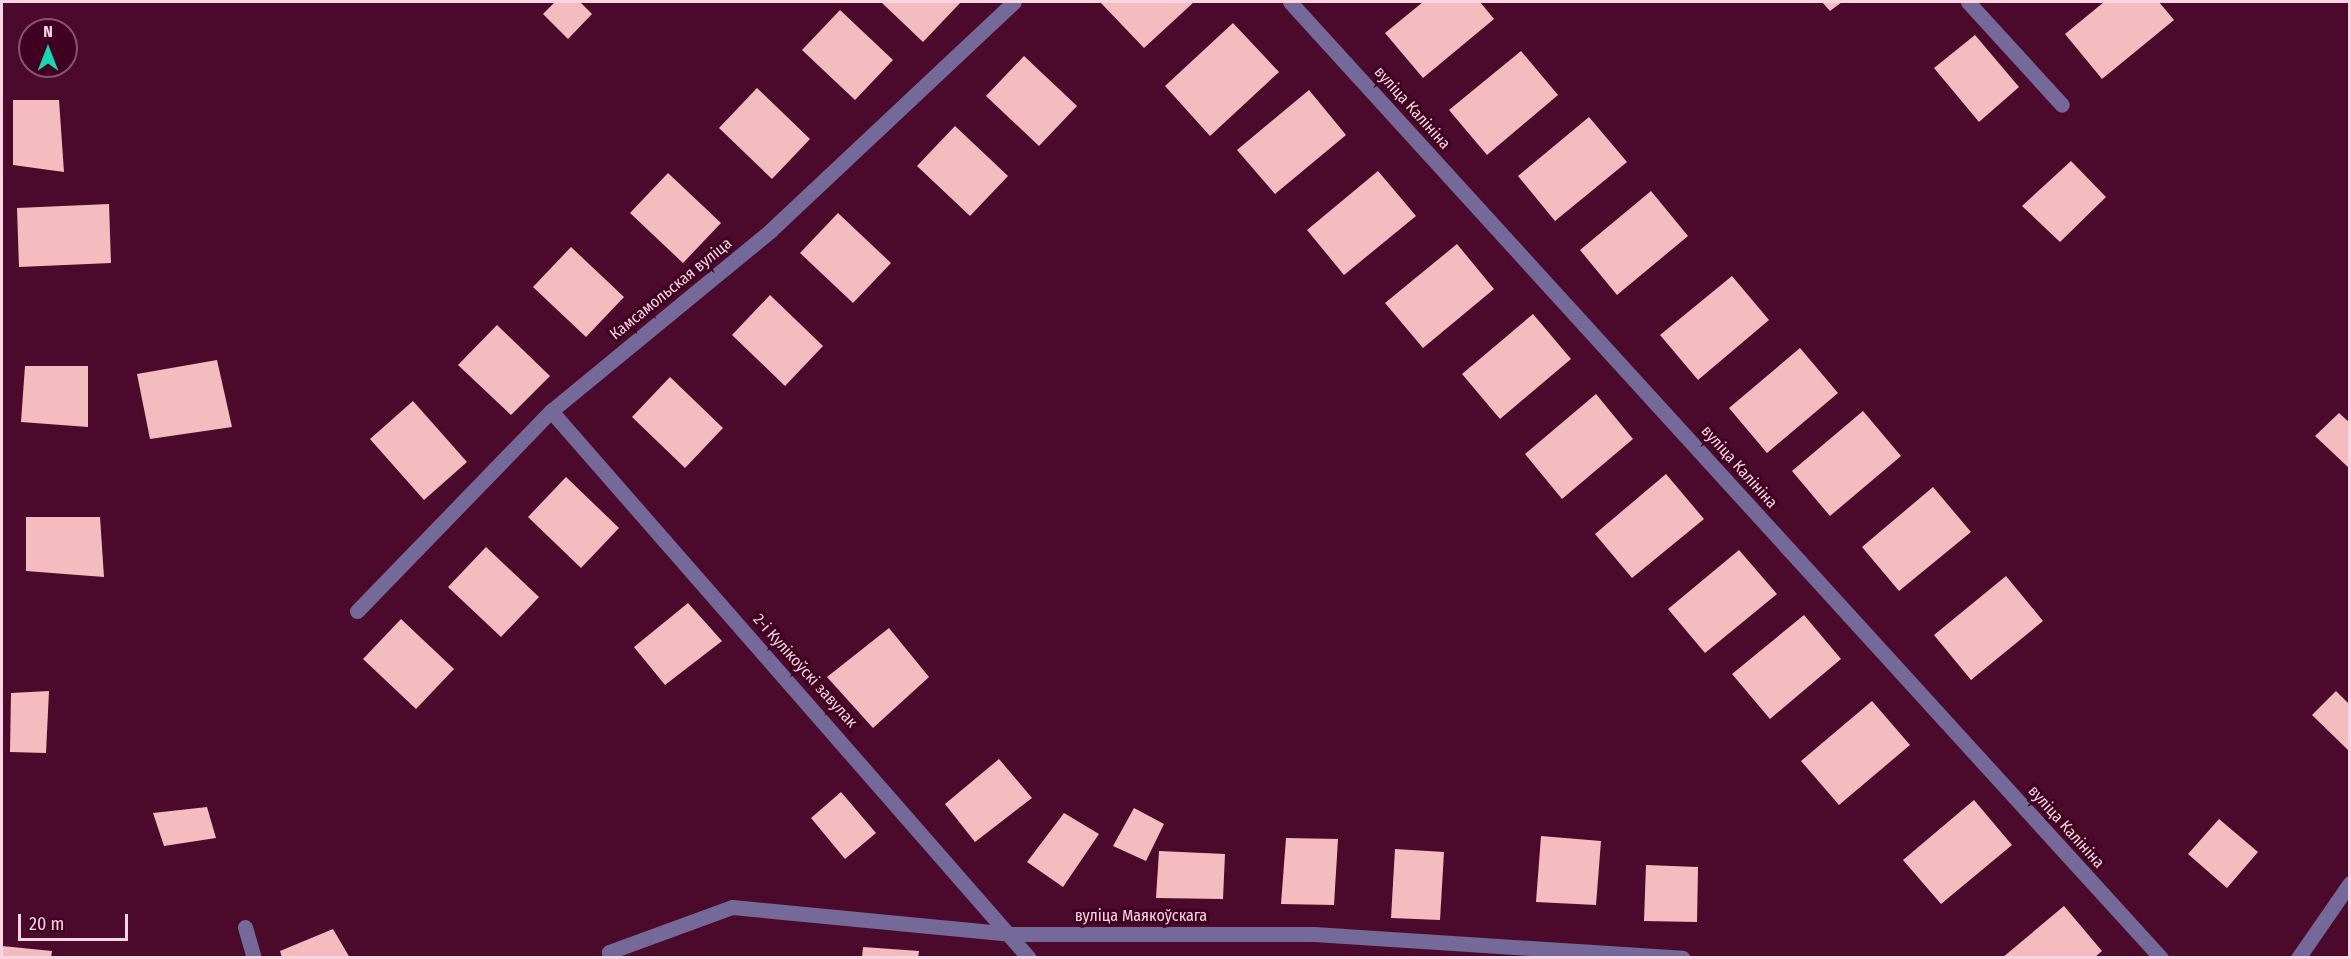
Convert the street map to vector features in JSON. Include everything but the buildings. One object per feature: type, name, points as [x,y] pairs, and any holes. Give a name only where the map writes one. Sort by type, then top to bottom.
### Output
[{"type":"street","name":"Камсамольская вуліца","points":[[357,611],[551,411],[771,230],[1014,2]]},
{"type":"street","name":"вуліца Калініна","points":[[1290,2],[2161,957]]},
{"type":"street","points":[[1968,2],[2062,105]]},
{"type":"street","name":"2-і Кулікоўскі завулак","points":[[551,411],[1029,957]]},
{"type":"street","points":[[2298,957],[2349,883]]},
{"type":"street","name":"вуліца Маякоўскага","points":[[610,955],[732,907],[1010,934],[1314,934],[1682,957]]},
{"type":"street","points":[[245,927],[254,957]]}]
